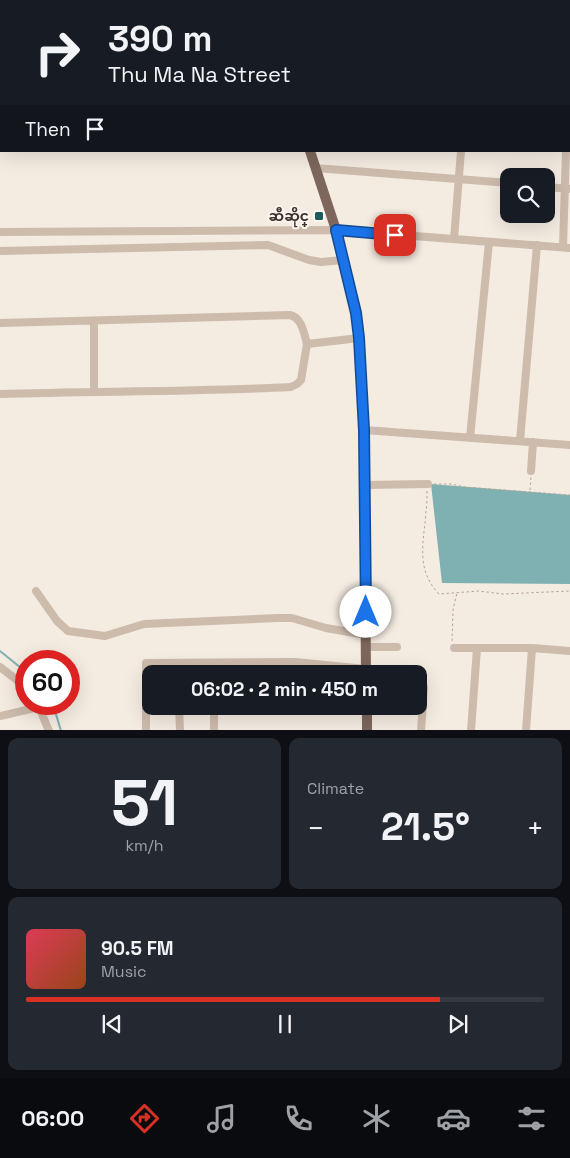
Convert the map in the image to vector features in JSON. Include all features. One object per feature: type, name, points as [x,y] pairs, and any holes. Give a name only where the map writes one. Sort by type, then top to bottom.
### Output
[{"type":"main road","points":[[310,152],[336,230],[356,313],[359,338],[364,430],[366,665]]},
{"type":"main road","points":[[367,715],[367,730]]},
{"type":"street","points":[[454,239],[461,152]]},
{"type":"street","points":[[0,232],[336,230],[566,247],[566,152]]},
{"type":"street","points":[[315,168],[500,182]]},
{"type":"street","points":[[470,438],[489,242]]},
{"type":"street","points":[[0,251],[268,245],[309,260],[322,262],[343,260]]},
{"type":"street","points":[[520,441],[537,245]]},
{"type":"street","points":[[0,323],[290,315],[296,316],[300,320],[307,344],[301,380],[290,388],[0,394]]},
{"type":"street","points":[[94,321],[94,391]]},
{"type":"street","points":[[307,344],[359,338]]},
{"type":"street","points":[[364,430],[570,445]]},
{"type":"street","points":[[531,471],[533,442]]},
{"type":"street","points":[[365,485],[428,484]]},
{"type":"street","points":[[36,591],[57,621],[68,631],[105,636],[144,624],[292,618],[326,628],[366,636]]},
{"type":"street","points":[[366,647],[397,647]]},
{"type":"street","points":[[454,648],[570,650]]},
{"type":"street","points":[[471,730],[477,648]]},
{"type":"street","points":[[526,730],[532,648]]},
{"type":"street","points":[[146,730],[146,663],[295,662],[319,665]]},
{"type":"street","points":[[0,667],[15,679]]},
{"type":"street","points":[[0,716],[15,712]]},
{"type":"street","points":[[42,715],[49,730]]},
{"type":"street","points":[[179,715],[180,730]]},
{"type":"street","points":[[214,715],[214,730]]},
{"type":"street","points":[[421,730],[422,715]]},
{"type":"path","points":[[530,492],[531,471]]},
{"type":"path","points":[[570,495],[465,487],[451,484],[428,484],[422,546],[424,566],[431,586],[439,594],[457,592],[503,594],[570,591]]},
{"type":"path","points":[[454,648],[451,639],[453,610],[457,592]]},
{"type":"water","points":[[431,484],[570,495],[570,584],[442,583]]},
{"type":"waterway","points":[[0,651],[15,663]]},
{"type":"waterway","points":[[56,715],[61,730]]},
{"type":"place","name":"ဆီဆိုင္","points":[[319,216]]},
{"type":"route","points":[[366,612],[364,430],[359,338],[356,313],[336,230],[395,235]]}]
